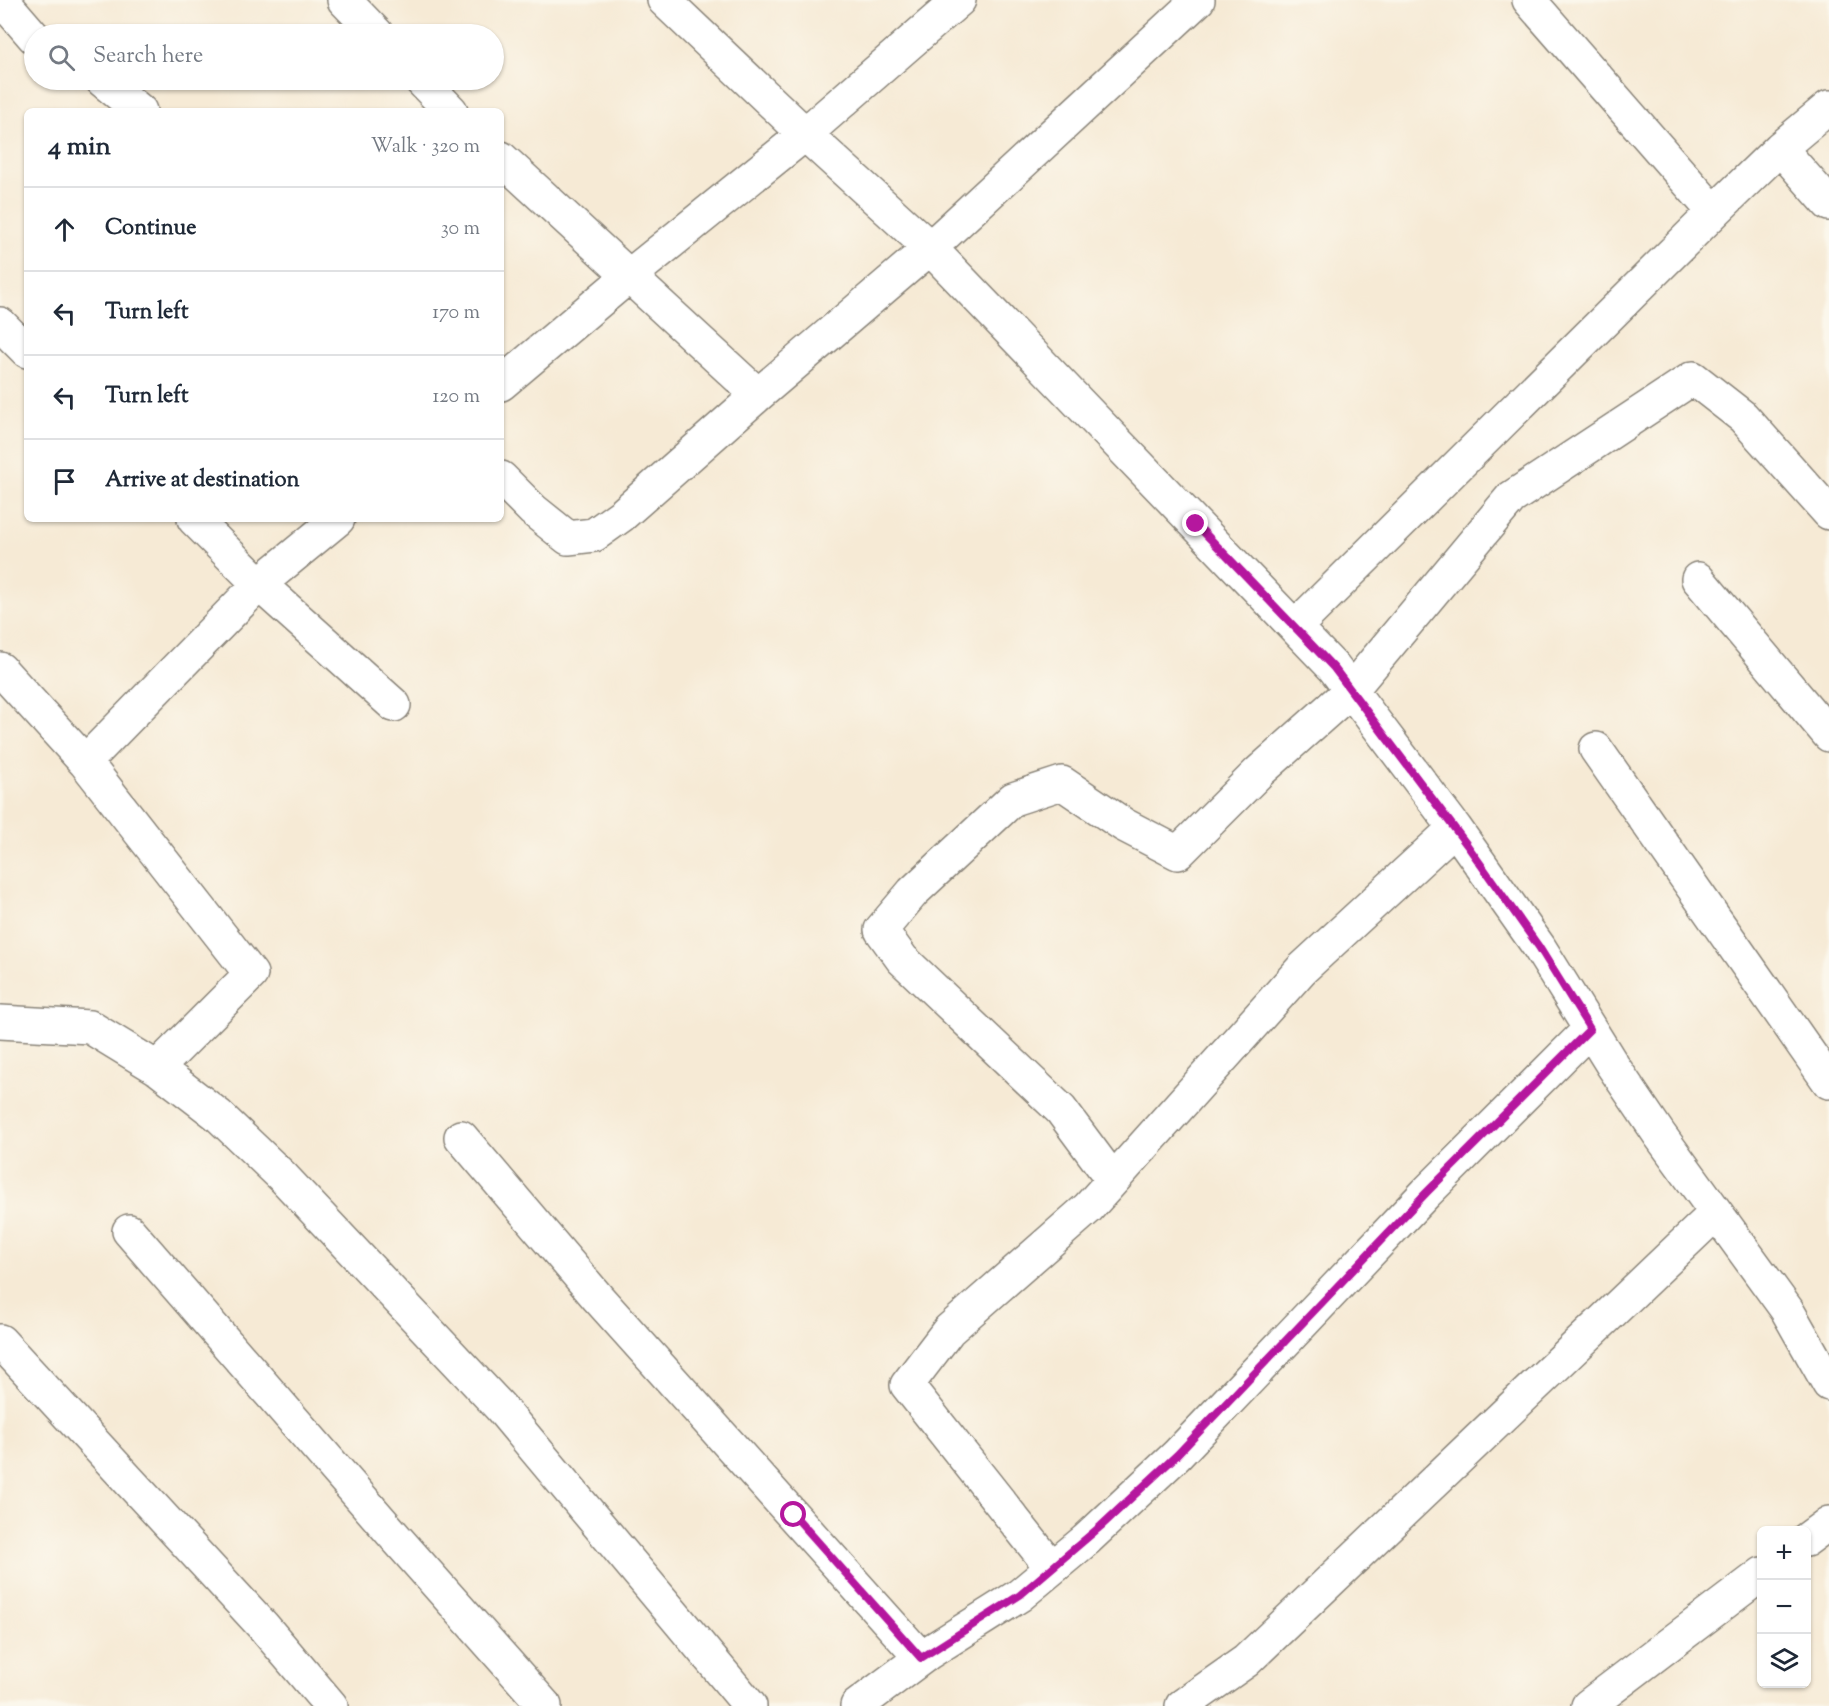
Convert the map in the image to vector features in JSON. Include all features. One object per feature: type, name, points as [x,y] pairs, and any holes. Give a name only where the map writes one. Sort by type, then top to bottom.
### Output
[{"type":"street","points":[[344,0],[367,24]]},
{"type":"street","points":[[664,0],[805,134],[930,248],[1334,668],[1455,828],[1539,947],[1659,1134],[1787,1310],[1829,1384]]},
{"type":"street","points":[[504,381],[629,276],[805,134],[959,0]]},
{"type":"street","points":[[504,481],[533,510],[568,538],[594,535],[622,515],[930,248],[1198,0]]},
{"type":"street","points":[[1529,0],[1714,212]]},
{"type":"street","points":[[5,14],[24,29]]},
{"type":"street","points":[[115,90],[138,108]]},
{"type":"street","points":[[431,90],[448,108]]},
{"type":"street","points":[[1295,627],[1714,212],[1780,148],[1829,107]]},
{"type":"street","points":[[1780,148],[1829,204]]},
{"type":"street","points":[[504,161],[758,395]]},
{"type":"street","points":[[0,324],[24,348]]},
{"type":"street","points":[[1113,1180],[1061,1110],[902,959],[881,930],[913,892],[1013,799],[1062,783],[1124,825],[1178,854],[1259,772],[1351,690],[1511,498],[1693,378],[1743,417],[1829,513]]},
{"type":"street","points":[[197,522],[259,584],[394,705]]},
{"type":"street","points":[[85,762],[259,584],[334,522]]},
{"type":"street","points":[[1698,579],[1829,735]]},
{"type":"street","points":[[0,669],[85,762],[251,974],[158,1068]]},
{"type":"street","points":[[1596,749],[1829,1082]]},
{"type":"street","points":[[1053,1568],[907,1385],[949,1330],[1088,1208],[1302,969],[1455,828]]},
{"type":"street","points":[[0,1022],[90,1027],[158,1068],[218,1115],[284,1178],[500,1407],[750,1706]]},
{"type":"street","points":[[857,1706],[921,1658],[1020,1595],[1086,1540],[1177,1455],[1426,1193],[1590,1029]]},
{"type":"street","points":[[461,1137],[598,1298],[921,1658]]},
{"type":"street","points":[[1182,1706],[1246,1660],[1716,1213]]},
{"type":"street","points":[[129,1231],[545,1706]]},
{"type":"street","points":[[0,1341],[263,1626],[331,1706]]},
{"type":"street","points":[[1811,1536],[1829,1523]]},
{"type":"street","points":[[1588,1706],[1757,1577]]},
{"type":"route","points":[[794,1515],[921,1658],[1020,1595],[1086,1540],[1177,1455],[1426,1193],[1590,1029],[1539,947],[1467,845],[1334,668],[1196,524]]}]
